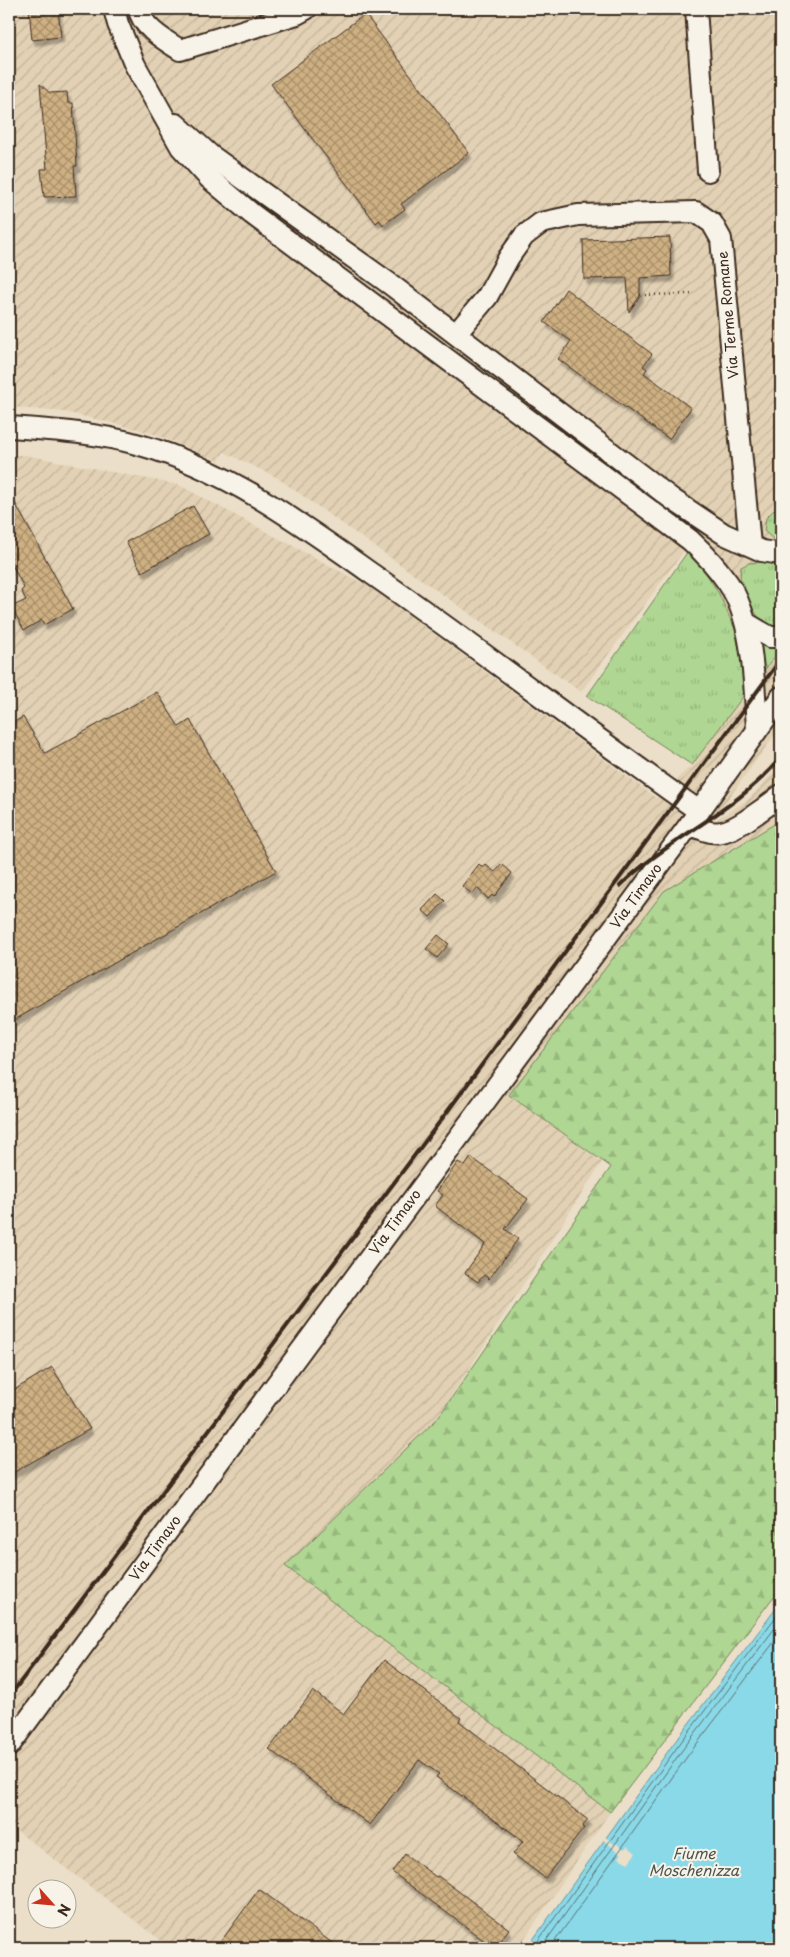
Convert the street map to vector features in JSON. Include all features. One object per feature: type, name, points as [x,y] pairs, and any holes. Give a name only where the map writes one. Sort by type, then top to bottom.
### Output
[{"type":"street","points":[[114,9],[118,24],[135,65],[181,147],[209,178],[252,214],[690,540],[711,561],[730,584],[746,623],[754,676],[757,729]]},
{"type":"street","points":[[139,9],[139,13],[154,33],[180,50],[297,14],[306,9]]},
{"type":"street","points":[[696,9],[708,171]]},
{"type":"street","points":[[152,95],[180,128],[210,155],[408,297],[672,499],[724,534],[762,551],[781,554]]},
{"type":"street","name":"Via Terme Romane","points":[[456,334],[487,298],[509,257],[524,236],[541,223],[578,215],[696,212],[712,223],[720,239],[750,545]]},
{"type":"street","points":[[9,427],[87,434],[141,445],[194,465],[247,490],[418,606],[694,817],[704,831],[728,832],[764,809],[781,795]]},
{"type":"street","points":[[746,623],[770,637],[781,637]]},
{"type":"street","name":"Via Timavo","points":[[9,1746],[781,697]]},
{"type":"path","points":[[640,295],[691,294]]},
{"type":"shaded area","points":[[9,9],[781,9],[781,726],[710,824],[751,797],[781,764],[781,820],[510,1095],[602,1162],[437,1419],[285,1566],[610,1812],[518,1948],[171,1948],[9,1825],[9,455],[25,455],[179,485],[375,590],[656,798],[692,765],[744,695],[743,667],[735,629],[719,594],[703,568],[686,548],[581,692],[276,477],[224,452],[219,461],[157,435],[137,429],[65,412],[9,407]]},
{"type":"green space","points":[[774,510],[781,510],[781,543],[774,540],[764,531],[766,518]]},
{"type":"green space","points":[[688,551],[703,568],[719,594],[735,629],[743,667],[744,695],[692,765],[587,696]]},
{"type":"green space","points":[[762,562],[781,565],[781,630],[763,624],[753,609],[740,579],[741,567],[749,563]]},
{"type":"green space","points":[[755,639],[781,645],[781,649],[760,676]]},
{"type":"green space","points":[[781,820],[781,1587],[610,1812],[285,1566],[437,1419],[611,1167],[509,1095],[664,891]]},
{"type":"water","name":"Fiume Moschenizza","points":[[781,1602],[781,1948],[527,1948],[674,1743]]},
{"type":"pier","points":[[604,1836],[615,1845],[616,1843],[624,1849],[627,1846],[636,1853],[628,1863],[619,1858],[621,1854],[602,1839]]},
{"type":"building","points":[[29,9],[58,9],[61,37],[32,40]]},
{"type":"building","points":[[365,14],[469,153],[401,204],[405,209],[383,225],[379,220],[376,223],[271,84]]},
{"type":"building","points":[[40,84],[50,93],[67,92],[68,103],[73,103],[77,166],[74,166],[76,196],[44,197],[41,169],[47,169]]},
{"type":"building","points":[[670,237],[671,276],[640,278],[640,296],[629,312],[627,278],[584,279],[583,240]]},
{"type":"building","points":[[566,289],[652,354],[643,366],[647,369],[644,373],[691,408],[669,439],[558,359],[571,341],[544,322]]},
{"type":"building","points":[[9,492],[73,609],[44,625],[42,620],[24,630],[11,607],[26,600],[21,591],[24,588],[9,559]]},
{"type":"building","points":[[193,506],[209,534],[142,572],[126,542]]},
{"type":"building","points":[[157,692],[179,727],[190,720],[276,871],[9,1023],[9,725],[23,717],[45,753]]},
{"type":"building","points":[[479,864],[483,868],[486,865],[495,872],[502,864],[512,873],[494,897],[492,895],[488,899],[477,888],[472,894],[462,886]]},
{"type":"building","points":[[437,894],[445,901],[430,917],[422,910]]},
{"type":"building","points":[[438,935],[449,944],[437,958],[426,949]]},
{"type":"building","points":[[471,1157],[528,1199],[505,1229],[518,1239],[489,1279],[484,1275],[478,1282],[465,1273],[485,1244],[435,1206],[443,1195],[437,1191],[458,1162],[465,1166]]},
{"type":"building","points":[[52,1367],[90,1429],[9,1475],[9,1393]]},
{"type":"building","points":[[384,1660],[461,1718],[459,1721],[588,1820],[582,1827],[584,1828],[545,1878],[513,1854],[523,1841],[436,1777],[439,1774],[419,1760],[370,1825],[269,1749],[313,1691],[344,1714]]},
{"type":"building","points":[[405,1854],[509,1929],[494,1948],[392,1872]]},
{"type":"building","points":[[259,1889],[339,1948],[216,1948]]},
{"type":"railway","points":[[9,1697],[450,1108],[781,659]]},
{"type":"railway","points":[[620,886],[660,853],[745,793],[781,757]]}]
